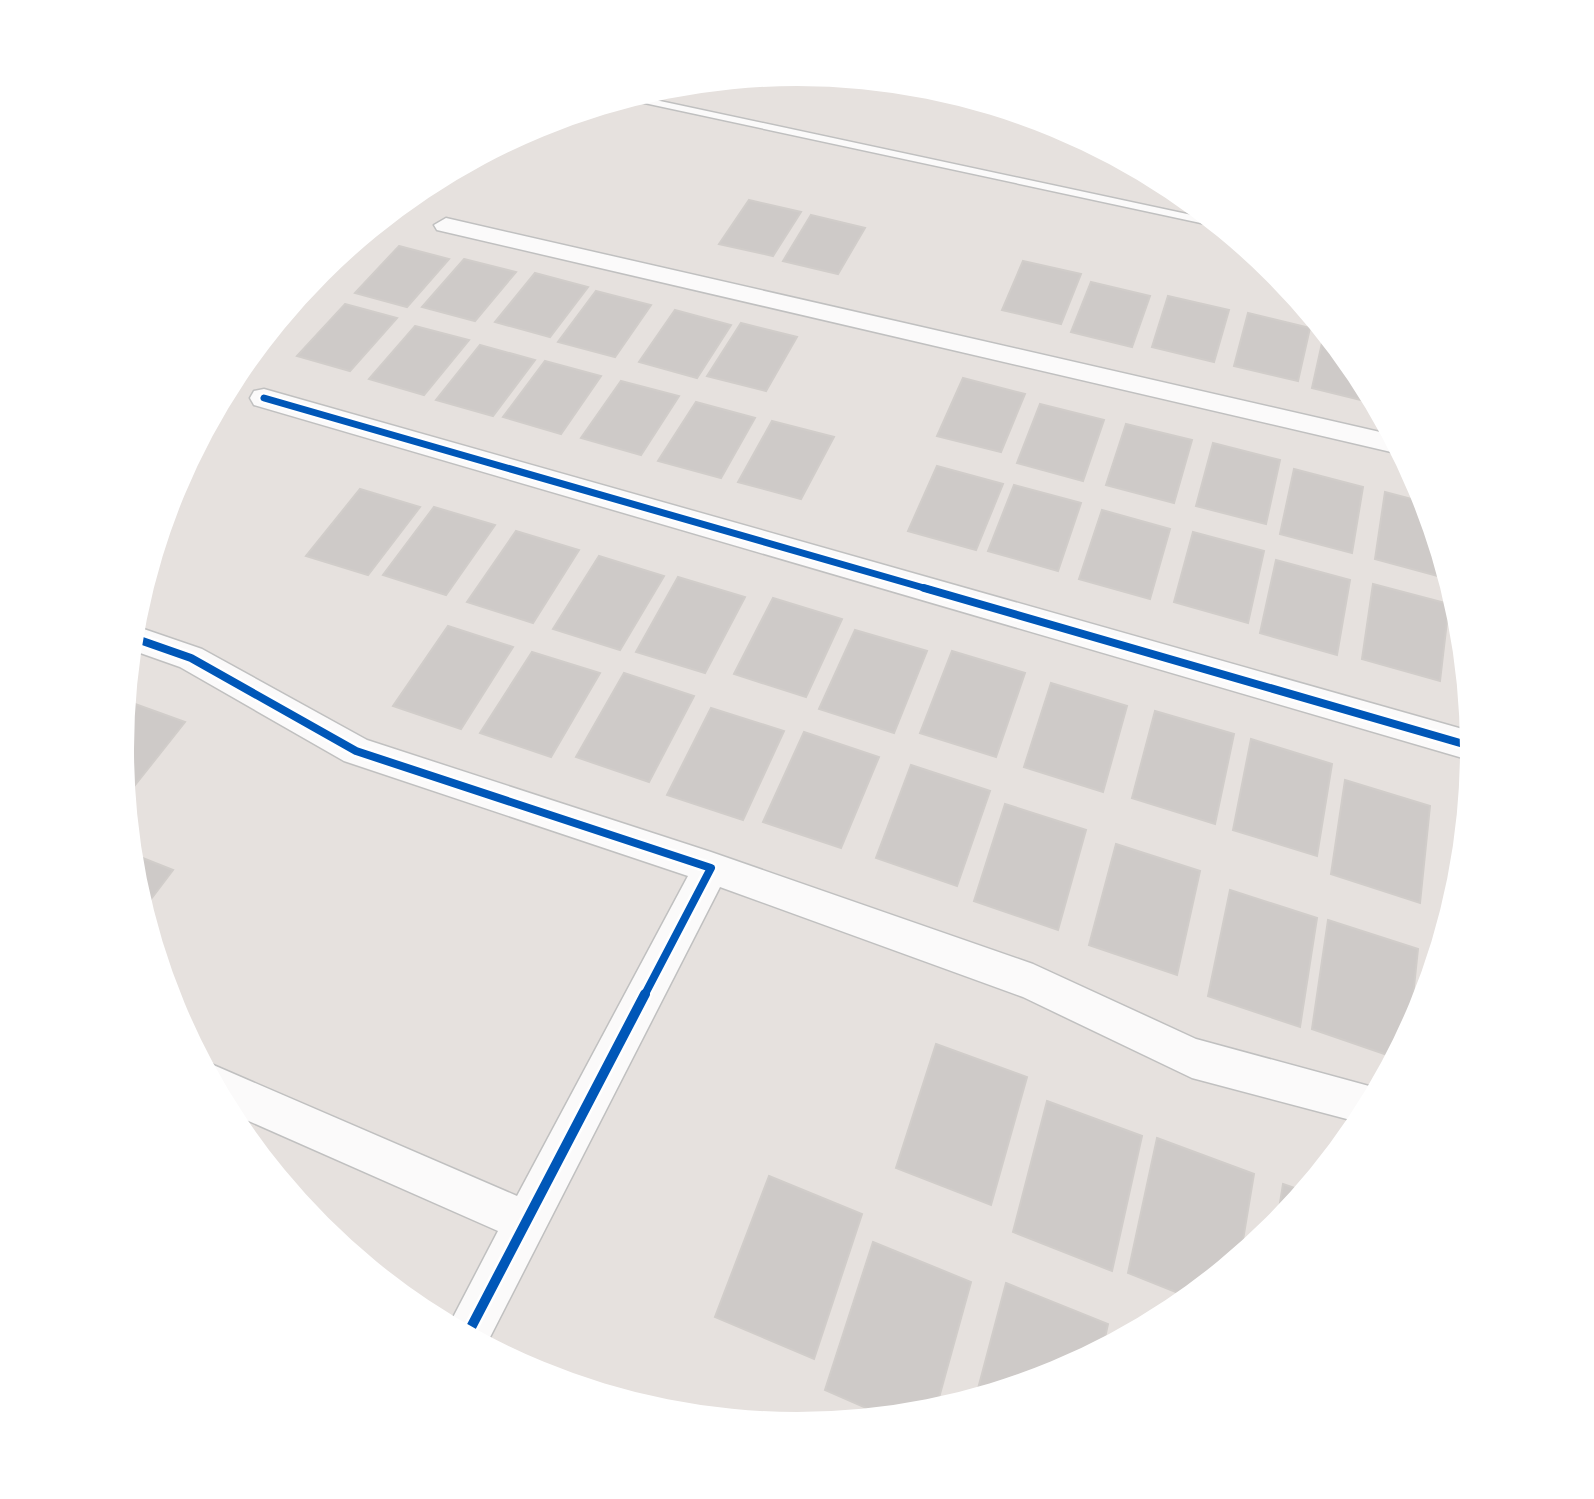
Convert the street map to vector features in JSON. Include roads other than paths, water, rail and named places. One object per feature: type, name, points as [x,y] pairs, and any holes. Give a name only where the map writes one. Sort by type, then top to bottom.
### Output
[{"type":"street","points":[[446,225],[1385,443]]},
{"type":"street","points":[[264,398],[1460,743]]},
{"type":"street","points":[[143,641],[191,658],[356,751],[711,868],[1033,982],[1192,1058],[1359,1102]]},
{"type":"street","points":[[471,1327],[711,868]]},
{"type":"street","points":[[229,1092],[527,1222]]},
{"type":"lane","points":[[652,103],[1197,220]]}]
